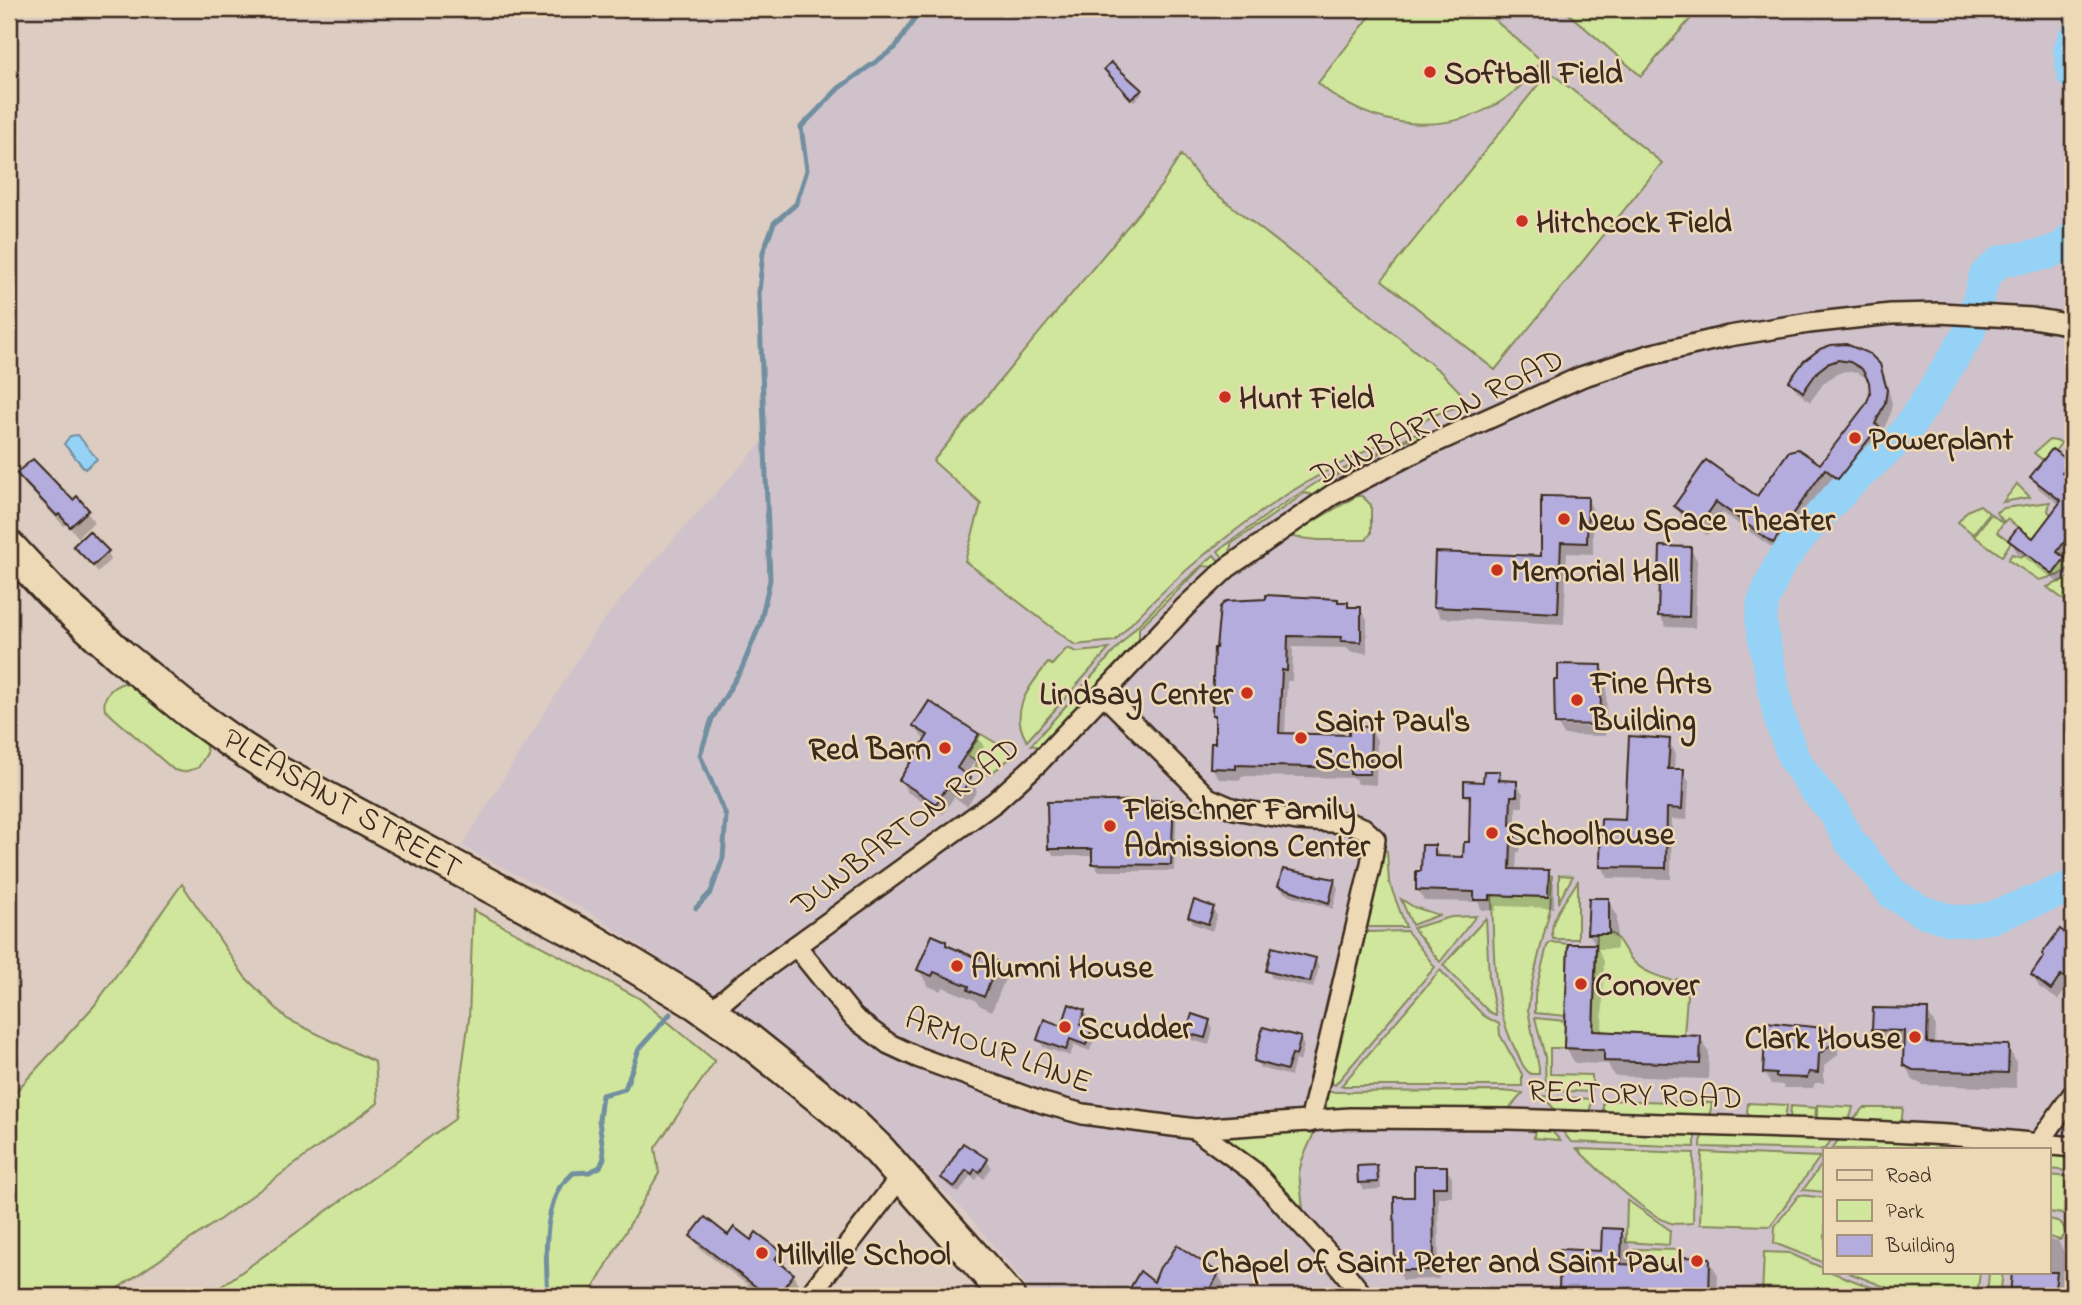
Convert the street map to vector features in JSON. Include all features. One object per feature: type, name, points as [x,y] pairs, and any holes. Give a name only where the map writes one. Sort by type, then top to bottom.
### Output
[{"type":"main road","name":"PLEASANT STREET","points":[[9,547],[52,593],[120,655],[229,740],[279,773],[593,941],[710,1012],[757,1047],[847,1119],[902,1175],[1008,1296]]},
{"type":"street","name":"DUNBARTON ROAD","points":[[710,1012],[743,984],[995,802],[1038,763],[1185,607],[1227,568],[1332,495],[1425,447],[1581,377],[1649,355],[1728,336],[1891,314],[1940,313],[2032,318],[2073,325]]},
{"type":"street","points":[[1104,695],[1209,798],[1234,809],[1297,820],[1349,823],[1363,828],[1375,839],[1310,1122]]},
{"type":"street","name":"ARMOUR LANE","points":[[796,946],[854,1018],[889,1044],[916,1057],[1043,1103],[1083,1114],[1195,1129],[1254,1172],[1337,1263],[1363,1296]]},
{"type":"street","points":[[2039,1143],[2073,1094]]},
{"type":"street","name":"RECTORY ROAD","points":[[1195,1129],[1350,1118],[1665,1122],[1852,1130],[2073,1147]]},
{"type":"street","points":[[809,1296],[902,1175]]},
{"type":"shaded area","name":"Saint Paul's School","points":[[922,9],[2073,9],[2073,1296],[1035,1296],[970,1217],[862,1108],[678,971],[590,913],[462,846],[596,630],[636,581],[765,439],[759,292],[763,252],[774,223],[796,204],[807,170],[801,127],[839,88],[895,48]]},
{"type":"green space","name":"Softball Field","points":[[1376,9],[1482,9],[1542,61],[1527,80],[1509,96],[1486,110],[1462,119],[1411,123],[1386,119],[1361,111],[1318,83]]},
{"type":"green space","points":[[1563,9],[1699,9],[1641,76]]},
{"type":"green space","name":"Hitchcock Field","points":[[1549,71],[1662,163],[1495,370],[1382,280]]},
{"type":"green space","name":"Hunt Field","points":[[1181,155],[1206,186],[1442,373],[1462,394],[1468,407],[1452,408],[1435,415],[1300,486],[1207,553],[1150,604],[1115,641],[1075,645],[965,561],[981,504],[933,461],[1161,186]]},
{"type":"green space","points":[[1416,433],[1420,442],[1408,439],[1329,479],[1326,490],[1316,496],[1305,493],[1231,544],[1230,555],[1224,559],[1218,551],[1319,481]]},
{"type":"green space","points":[[2049,440],[2062,442],[2043,460],[2034,453]]},
{"type":"green space","points":[[2017,484],[2030,497],[2003,502]]},
{"type":"green space","points":[[1357,496],[1362,496],[1371,505],[1371,533],[1366,540],[1292,537],[1295,532]]},
{"type":"green space","points":[[2050,502],[2048,511],[2051,515],[2033,538],[2007,519],[2004,522],[1996,512],[2004,508]]},
{"type":"green space","points":[[1980,505],[1989,513],[1973,534],[1958,522],[1967,511]]},
{"type":"green space","points":[[1991,514],[2003,523],[1997,532],[2011,542],[2002,556],[1974,536]]},
{"type":"green space","points":[[2026,553],[2053,574],[2065,559],[2060,553],[2073,560],[2073,566],[2059,575],[2039,580],[2008,560],[2012,554],[2022,557]]},
{"type":"green space","points":[[1214,555],[1220,562],[1214,567],[1203,566],[1139,628],[1139,639],[1046,742],[1039,747],[1031,745],[1134,629]]},
{"type":"green space","points":[[2073,576],[2073,607],[2047,587]]},
{"type":"green space","points":[[1067,648],[1077,652],[1109,649],[1027,741],[1020,720],[1023,700],[1048,663],[1052,665]]},
{"type":"green space","points":[[124,683],[135,686],[205,741],[207,753],[198,768],[183,772],[174,770],[105,710],[108,693]]},
{"type":"green space","points":[[981,734],[1008,750],[1013,756],[989,775],[976,767],[977,761],[967,755]]},
{"type":"green space","points":[[1382,849],[1387,851],[1389,882],[1406,927],[1367,927]]},
{"type":"green space","points":[[1549,875],[1552,876],[1550,909],[1528,1010],[1539,1068],[1539,1074],[1531,1074],[1522,1064],[1502,1014],[1495,975],[1492,895],[1548,897]]},
{"type":"green space","points":[[1559,875],[1573,876],[1559,901]]},
{"type":"green space","points":[[1578,880],[1578,939],[1553,939],[1553,923]]},
{"type":"green space","points":[[182,884],[245,977],[287,1019],[375,1062],[378,1103],[219,1220],[106,1296],[9,1296],[9,1099],[94,1006]]},
{"type":"green space","points":[[1401,899],[1414,907],[1439,915],[1412,925]]},
{"type":"green space","points":[[473,910],[639,998],[715,1061],[655,1148],[659,1173],[589,1296],[208,1296],[455,1119],[469,1019]]},
{"type":"green space","points":[[1476,916],[1440,962],[1413,928],[1451,917]]},
{"type":"green space","points":[[1486,918],[1489,979],[1496,1015],[1489,1012],[1443,965]]},
{"type":"green space","points":[[1407,931],[1435,967],[1335,1085],[1331,1083],[1366,932]]},
{"type":"green space","points":[[1607,931],[1637,965],[1652,974],[1685,983],[1687,996],[1684,1035],[1593,1031],[1597,934],[1608,934]]},
{"type":"green space","points":[[1551,942],[1568,944],[1566,1016],[1535,1013],[1535,994],[1547,946]]},
{"type":"green space","points":[[1440,970],[1484,1016],[1499,1024],[1500,1035],[1522,1074],[1522,1086],[1341,1086]]},
{"type":"green space","points":[[1535,1018],[1565,1021],[1564,1048],[1550,1048],[1550,1074],[1592,1075],[1592,1092],[1546,1090],[1545,1057]]},
{"type":"green space","points":[[1327,1092],[1523,1093],[1507,1111],[1329,1110],[1326,1106]]},
{"type":"green space","points":[[1543,1096],[1591,1099],[1590,1112],[1556,1111]]},
{"type":"green space","points":[[1603,1100],[1712,1103],[1707,1115],[1603,1112]]},
{"type":"green space","points":[[1748,1103],[1787,1105],[1785,1119],[1750,1116],[1747,1112]]},
{"type":"green space","points":[[1817,1105],[1853,1107],[1846,1121],[1817,1119]]},
{"type":"green space","points":[[1791,1106],[1816,1108],[1815,1120],[1790,1118]]},
{"type":"green space","points":[[1864,1108],[1903,1108],[1901,1126],[1851,1122]]},
{"type":"green space","points":[[1535,1125],[1547,1126],[1560,1140],[1534,1138]]},
{"type":"green space","points":[[1560,1128],[1695,1131],[1695,1147],[1571,1142]]},
{"type":"green space","points":[[1311,1129],[1314,1133],[1299,1173],[1303,1209],[1268,1173],[1227,1140],[1232,1132]]},
{"type":"green space","points":[[1702,1131],[1833,1137],[1826,1148],[1819,1150],[1701,1147]]},
{"type":"green space","points":[[1841,1136],[1992,1147],[1992,1148],[1833,1148]]},
{"type":"green space","points":[[1577,1149],[1694,1153],[1693,1223],[1671,1223],[1661,1219],[1622,1190]]},
{"type":"green space","points":[[1702,1152],[1820,1157],[1770,1226],[1700,1224]]},
{"type":"green space","points":[[2050,1153],[2068,1155],[2069,1171],[2050,1169]]},
{"type":"green space","points":[[1823,1163],[1823,1192],[1803,1190]]},
{"type":"green space","points":[[2050,1175],[2070,1177],[2064,1214],[2050,1212]]},
{"type":"green space","points":[[1799,1195],[1823,1198],[1823,1262],[1774,1243],[1775,1226]]},
{"type":"green space","points":[[1627,1200],[1670,1230],[1669,1245],[1626,1242]]},
{"type":"green space","points":[[2050,1219],[2058,1221],[2063,1226],[2065,1233],[2060,1240],[2050,1237]]},
{"type":"green space","points":[[1635,1249],[1683,1250],[1683,1267],[1634,1265]]},
{"type":"green space","points":[[1764,1252],[1789,1253],[1823,1268],[1823,1274],[1836,1274],[1894,1296],[1762,1296]]},
{"type":"green space","points":[[1852,1274],[1980,1274],[1977,1296],[1908,1296]]},
{"type":"green space","points":[[1989,1274],[2003,1274],[2000,1296],[1987,1296]]},
{"type":"water","points":[[78,435],[97,459],[85,469],[64,444],[70,436]]},
{"type":"building","points":[[1111,62],[1142,90],[1131,99],[1104,69]]},
{"type":"building","name":"Powerplant","points":[[1846,344],[1870,354],[1880,364],[1887,390],[1885,403],[1875,424],[1879,426],[1838,479],[1825,469],[1773,543],[1716,502],[1700,525],[1674,506],[1706,460],[1757,496],[1789,451],[1798,449],[1820,464],[1866,404],[1870,394],[1869,382],[1862,369],[1850,362],[1838,360],[1818,371],[1803,392],[1789,381],[1804,361],[1820,349]]},
{"type":"building","points":[[2052,449],[2071,462],[2062,473],[2073,481],[2073,530],[2057,552],[2065,558],[2053,574],[2008,540],[2018,527],[2033,538],[2061,501],[2030,477]]},
{"type":"building","points":[[33,459],[73,500],[77,496],[89,510],[70,527],[16,473]]},
{"type":"building","name":"Memorial Hall","points":[[1541,496],[1588,497],[1587,543],[1561,542],[1558,613],[1433,607],[1435,552],[1541,556]]},
{"type":"building","points":[[89,531],[109,551],[93,566],[73,546]]},
{"type":"building","points":[[1660,546],[1691,547],[1689,617],[1658,616]]},
{"type":"building","name":"Lindsay Center","points":[[1266,595],[1338,599],[1338,602],[1348,602],[1348,607],[1361,607],[1361,642],[1341,641],[1342,637],[1288,636],[1287,671],[1282,670],[1279,733],[1349,735],[1349,726],[1371,727],[1370,774],[1350,774],[1350,768],[1236,765],[1236,769],[1210,768],[1211,743],[1215,743],[1215,715],[1212,715],[1214,648],[1220,607],[1226,601],[1266,599]]},
{"type":"building","name":"Fine Arts Building","points":[[1558,664],[1602,665],[1600,725],[1555,724],[1554,680],[1558,680]]},
{"type":"building","name":"Red Barn","points":[[929,701],[979,734],[957,768],[971,778],[960,796],[947,787],[936,804],[899,780],[928,735],[913,726]]},
{"type":"building","points":[[1629,736],[1670,739],[1668,769],[1684,769],[1682,809],[1667,808],[1666,868],[1600,867],[1601,819],[1625,820]]},
{"type":"building","name":"Schoolhouse","points":[[1484,771],[1500,771],[1499,780],[1517,781],[1517,796],[1511,796],[1510,825],[1515,825],[1515,841],[1511,841],[1510,869],[1549,870],[1548,897],[1490,895],[1490,900],[1474,900],[1474,892],[1416,890],[1416,871],[1421,871],[1422,845],[1435,845],[1435,856],[1463,857],[1464,842],[1469,842],[1470,795],[1464,795],[1464,781],[1483,782]]},
{"type":"building","name":"Fleischner Family Admissions Center","points":[[1174,800],[1171,865],[1092,864],[1092,849],[1048,849],[1047,802]]},
{"type":"building","points":[[1283,869],[1335,879],[1329,903],[1278,886]]},
{"type":"building","points":[[1589,898],[1609,898],[1609,934],[1587,934]]},
{"type":"building","points":[[1194,900],[1214,907],[1208,924],[1188,917]]},
{"type":"building","points":[[2060,929],[2073,939],[2073,984],[2061,975],[2051,990],[2031,975]]},
{"type":"building","name":"Alumni House","points":[[932,935],[946,941],[946,945],[979,959],[981,955],[998,962],[984,997],[968,990],[969,986],[934,972],[932,976],[917,970]]},
{"type":"building","name":"Conover","points":[[1568,944],[1596,944],[1593,1031],[1701,1036],[1700,1064],[1604,1061],[1604,1050],[1564,1048]]},
{"type":"building","points":[[1272,947],[1316,958],[1310,982],[1266,971]]},
{"type":"building","name":"Scudder","points":[[1069,1004],[1085,1010],[1080,1024],[1092,1028],[1086,1045],[1070,1039],[1066,1050],[1037,1040],[1044,1019],[1062,1026]]},
{"type":"building","name":"Clark House","points":[[1873,1008],[1928,1009],[1927,1043],[2009,1045],[2008,1073],[1913,1070],[1903,1065],[1904,1031],[1872,1030]]},
{"type":"building","points":[[1192,1014],[1210,1020],[1205,1038],[1186,1033]]},
{"type":"building","points":[[1766,1022],[1824,1028],[1832,1036],[1832,1044],[1819,1054],[1818,1073],[1809,1072],[1807,1078],[1776,1077],[1776,1074],[1763,1073]]},
{"type":"building","points":[[1263,1027],[1301,1037],[1296,1055],[1292,1054],[1287,1070],[1254,1061]]},
{"type":"building","points":[[963,1143],[988,1159],[980,1172],[975,1169],[972,1174],[966,1170],[955,1187],[941,1178]]},
{"type":"building","points":[[1377,1165],[1378,1182],[1358,1183],[1357,1166]]},
{"type":"building","points":[[1414,1166],[1447,1166],[1447,1187],[1433,1187],[1434,1270],[1395,1270],[1394,1197],[1414,1197]]},
{"type":"building","points":[[705,1217],[728,1235],[734,1227],[751,1240],[756,1232],[781,1251],[775,1259],[794,1274],[777,1296],[768,1296],[690,1236]]},
{"type":"building","name":"Chapel of Saint Peter and Saint Paul","points":[[1602,1228],[1622,1229],[1621,1264],[1683,1267],[1683,1257],[1710,1258],[1709,1296],[1617,1296],[1559,1292],[1560,1249],[1601,1251]]},
{"type":"building","points":[[1177,1245],[1219,1273],[1209,1291],[1210,1296],[1139,1296],[1129,1290],[1140,1271],[1154,1282],[1160,1267]]},
{"type":"building","points":[[2057,1272],[2054,1296],[2010,1296],[2012,1274]]},
{"type":"waterway","points":[[696,908],[711,892],[723,858],[726,816],[700,755],[712,719],[742,668],[760,624],[770,580],[759,292],[763,252],[774,223],[796,204],[807,170],[801,127],[839,88],[895,48],[921,9]]},
{"type":"waterway","points":[[2073,39],[2069,50],[2073,75]]},
{"type":"waterway","points":[[2073,237],[2065,246],[2046,254],[2001,261],[1985,275],[1969,333],[1924,405],[1902,436],[1848,485],[1801,536],[1779,565],[1763,602],[1761,623],[1779,717],[1794,759],[1833,810],[1849,840],[1892,893],[1921,911],[1951,920],[1968,921],[1990,918],[2073,886]]},
{"type":"waterway","points":[[548,1296],[548,1228],[558,1190],[573,1173],[589,1172],[600,1167],[604,1158],[599,1120],[602,1095],[625,1089],[639,1049],[670,1014]]},
{"type":"place","name":"Softball Field","points":[[1430,72]]},
{"type":"place","name":"Hitchcock Field","points":[[1522,221]]},
{"type":"place","name":"Hunt Field","points":[[1225,397]]},
{"type":"place","name":"Powerplant","points":[[1855,438]]},
{"type":"place","name":"New Space Theater","points":[[1564,519]]},
{"type":"place","name":"Memorial Hall","points":[[1497,570]]},
{"type":"place","name":"Lindsay Center","points":[[1247,693]]},
{"type":"place","name":"Fine Arts Building","points":[[1577,700]]},
{"type":"place","name":"Saint Paul's School","points":[[1301,738]]},
{"type":"place","name":"Red Barn","points":[[945,748]]},
{"type":"place","name":"Fleischner Family Admissions Center","points":[[1110,826]]},
{"type":"place","name":"Schoolhouse","points":[[1492,833]]},
{"type":"place","name":"Alumni House","points":[[957,966]]},
{"type":"place","name":"Conover","points":[[1581,984]]},
{"type":"place","name":"Scudder","points":[[1065,1027]]},
{"type":"place","name":"Clark House","points":[[1915,1037]]},
{"type":"place","name":"Millville School","points":[[762,1253]]},
{"type":"place","name":"Chapel of Saint Peter and Saint Paul","points":[[1697,1261]]}]
